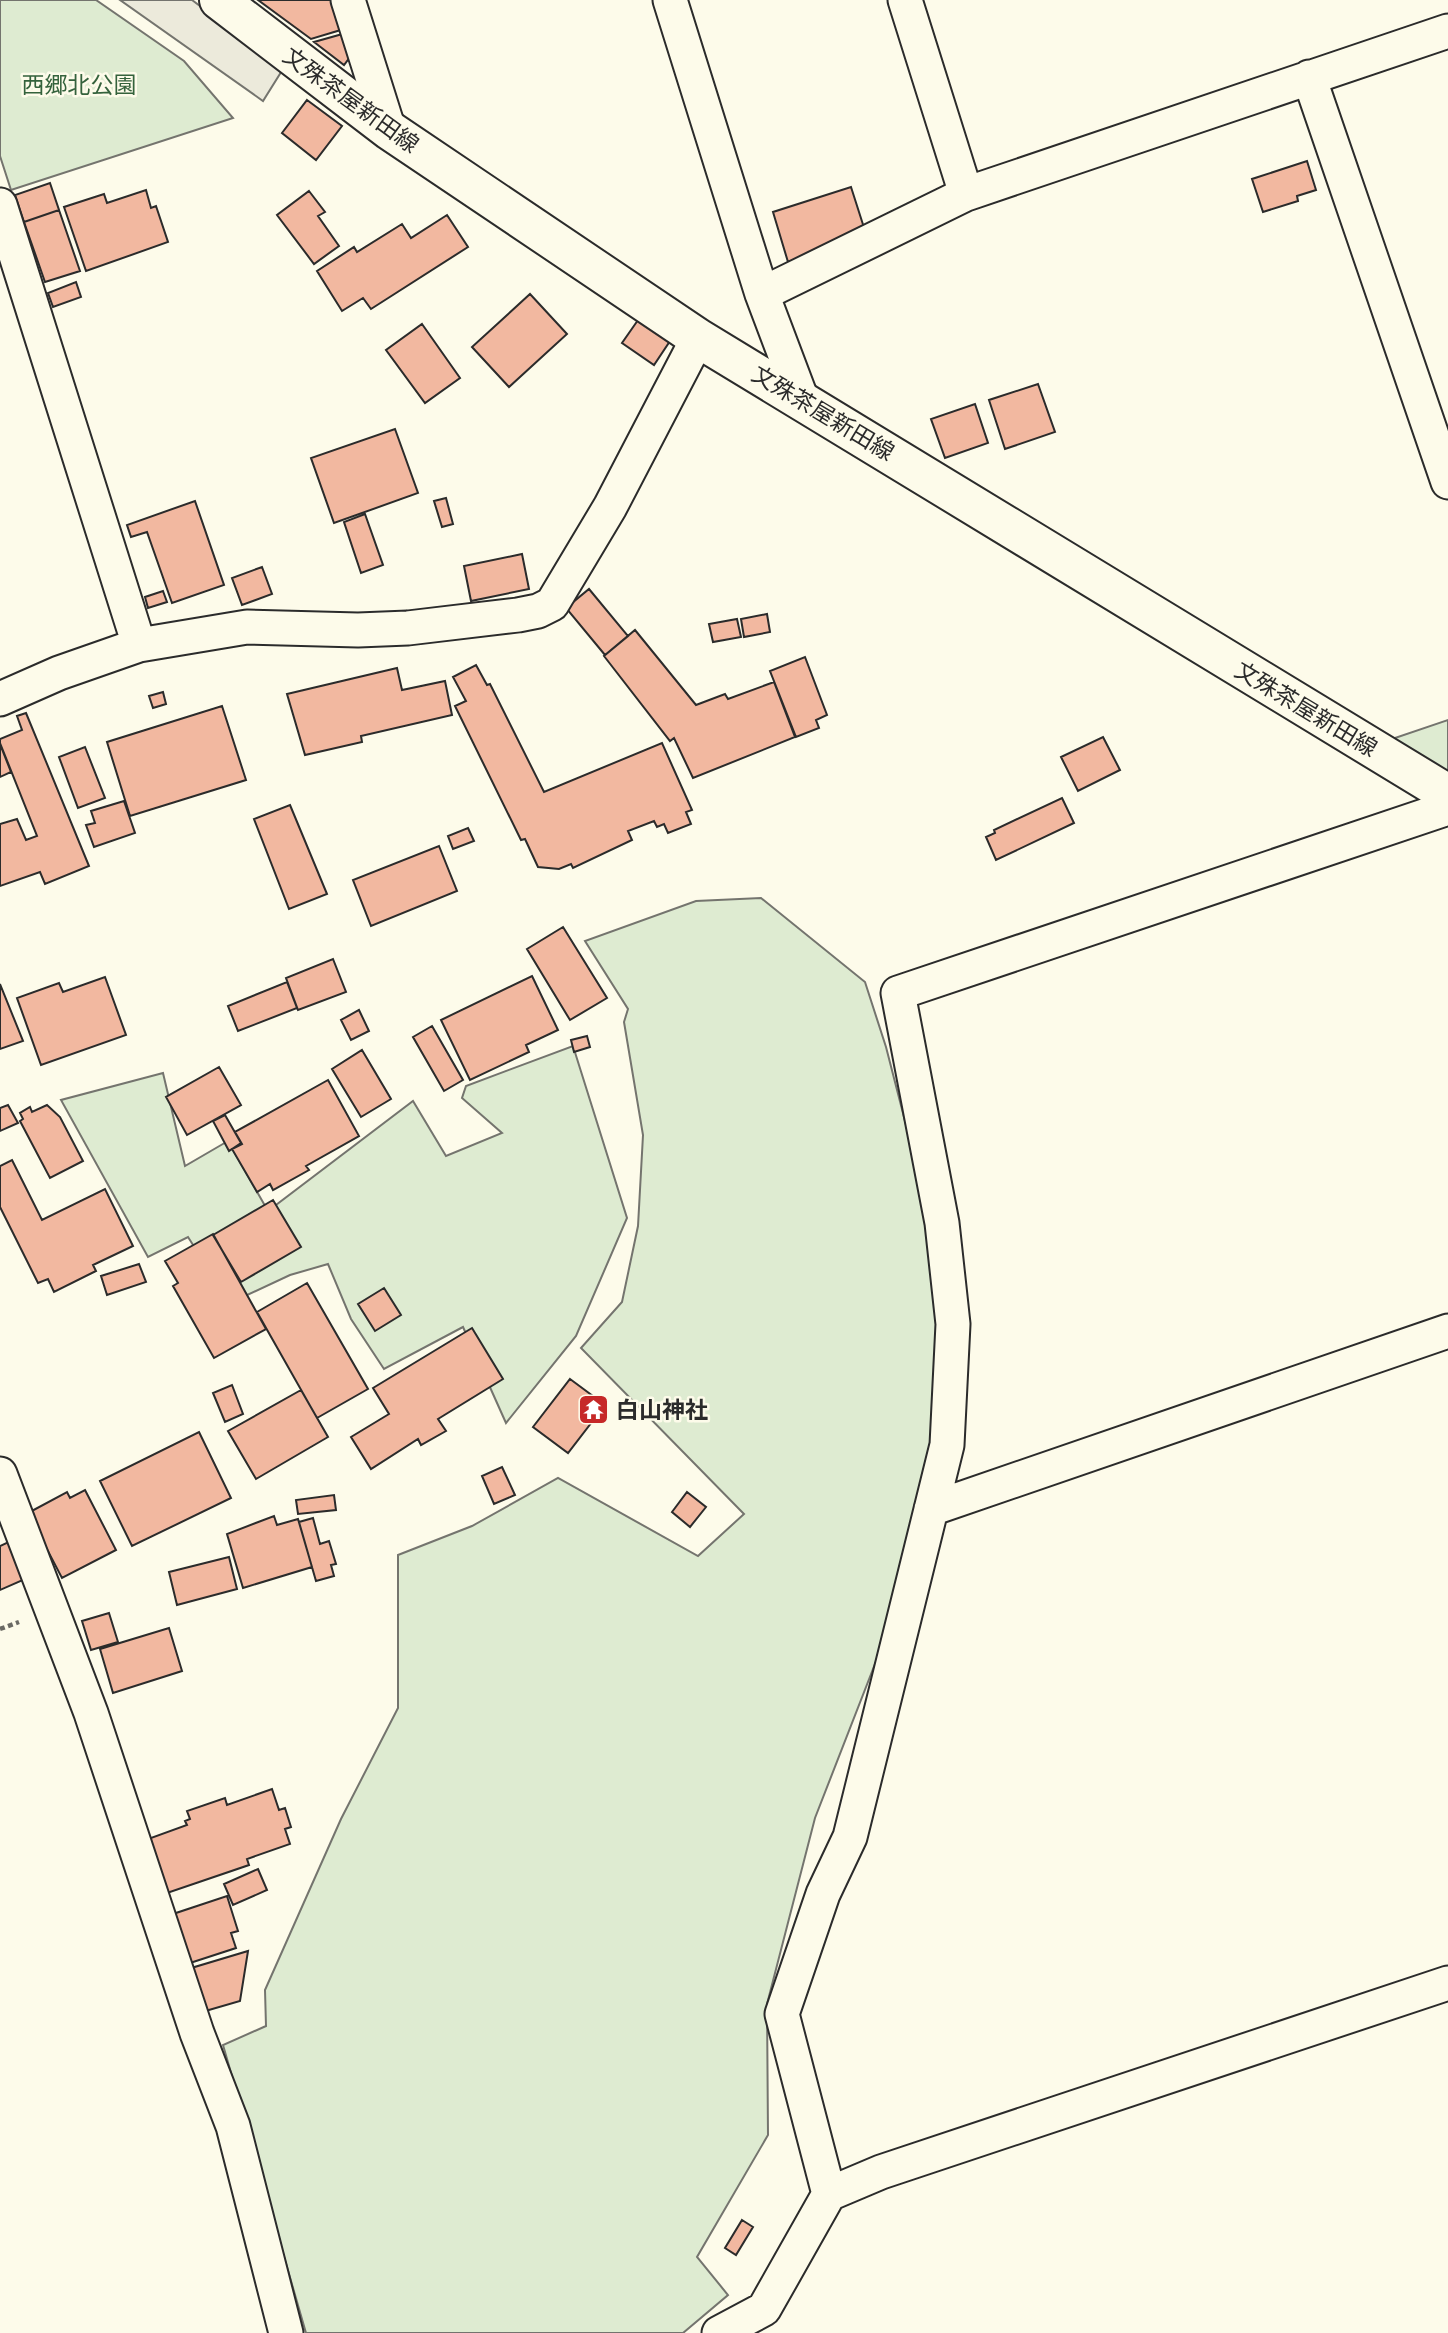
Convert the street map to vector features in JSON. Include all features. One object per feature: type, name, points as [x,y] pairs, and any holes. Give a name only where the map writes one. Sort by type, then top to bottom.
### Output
[{"type":"main road","name":"文殊茶屋新田線","points":[[219,0],[389,130],[698,338],[1031,543],[1448,794]]},
{"type":"street","points":[[348,0],[389,130]]},
{"type":"street","points":[[670,0],[762,294],[802,400]]},
{"type":"street","points":[[905,0],[966,194]]},
{"type":"street","points":[[762,294],[966,194],[1448,31]]},
{"type":"street","points":[[1309,77],[1448,482]]},
{"type":"street","points":[[0,205],[139,645]]},
{"type":"street","points":[[0,699],[59,673],[139,645],[247,627],[358,630],[408,628],[518,615],[552,604],[610,507],[698,338]]},
{"type":"street","points":[[719,2333],[768,2321],[829,2194],[782,2014],[823,1894],[850,1837],[947,1445],[953,1324],[942,1223],[898,993],[1448,808]]},
{"type":"street","points":[[931,1509],[1448,1331]]},
{"type":"street","points":[[0,1474],[91,1713],[197,2033],[233,2126],[286,2333]]},
{"type":"street","points":[[829,2194],[881,2172],[1448,1983]]},
{"type":"green space","name":"西郷北公園","points":[[0,0],[96,0],[184,61],[233,118],[11,190],[0,156]]},
{"type":"green space","points":[[1448,720],[1448,775],[1389,740]]},
{"type":"green space","points":[[761,898],[865,982],[886,1047],[924,1195],[941,1341],[932,1452],[903,1592],[815,1818],[767,2004],[768,2135],[697,2257],[728,2295],[683,2333],[306,2333],[223,2045],[266,2026],[265,1990],[341,1819],[398,1708],[398,1555],[472,1526],[558,1478],[698,1556],[744,1514],[581,1348],[622,1302],[638,1226],[643,1135],[624,1022],[628,1009],[585,941],[696,901]]},
{"type":"green space","points":[[573,1046],[627,1218],[576,1336],[506,1423],[463,1327],[384,1369],[351,1319],[328,1264],[290,1275],[230,1303],[188,1237],[148,1257],[61,1100],[163,1073],[185,1166],[228,1141],[268,1211],[413,1101],[446,1156],[502,1133],[462,1098],[466,1086]]},
{"type":"shaded area","points":[[120,0],[192,0],[283,69],[263,101]]},
{"type":"building","points":[[258,0],[335,0],[344,29],[311,39]]},
{"type":"building","points":[[346,33],[353,53],[344,65],[314,42]]},
{"type":"building","points":[[307,100],[342,126],[316,160],[282,133]]},
{"type":"building","points":[[1307,161],[1316,190],[1297,196],[1298,201],[1263,212],[1252,179]]},
{"type":"building","points":[[50,183],[59,210],[24,222],[15,195]]},
{"type":"building","points":[[851,187],[867,237],[788,262],[773,212]]},
{"type":"building","points":[[146,190],[151,208],[156,206],[168,242],[86,271],[64,207],[104,194],[107,203]]},
{"type":"building","points":[[309,191],[325,212],[318,216],[339,246],[314,264],[277,215]]},
{"type":"building","points":[[59,210],[80,271],[45,282],[24,222]]},
{"type":"building","points":[[447,215],[468,247],[371,309],[363,298],[342,311],[317,271],[354,247],[357,252],[402,224],[411,238]]},
{"type":"building","points":[[76,282],[81,297],[53,307],[48,293]]},
{"type":"building","points":[[530,294],[567,334],[509,387],[472,347]]},
{"type":"building","points":[[638,320],[670,341],[654,365],[622,343]]},
{"type":"building","points":[[422,324],[460,378],[425,403],[386,350]]},
{"type":"building","points":[[1038,384],[1055,432],[1005,449],[989,400]]},
{"type":"building","points":[[975,404],[988,443],[945,458],[931,419]]},
{"type":"building","points":[[395,429],[418,493],[334,523],[311,458]]},
{"type":"building","points":[[446,498],[453,524],[442,527],[434,501]]},
{"type":"building","points":[[195,501],[224,585],[172,603],[147,532],[131,537],[127,525]]},
{"type":"building","points":[[365,514],[383,565],[361,573],[344,522]]},
{"type":"building","points":[[522,554],[529,589],[471,601],[464,566]]},
{"type":"building","points":[[262,567],[272,594],[242,605],[232,578]]},
{"type":"building","points":[[589,589],[628,636],[605,655],[566,608]]},
{"type":"building","points":[[163,591],[167,602],[148,608],[145,597]]},
{"type":"building","points":[[767,614],[770,632],[744,637],[741,619]]},
{"type":"building","points":[[737,619],[741,637],[713,642],[709,624]]},
{"type":"building","points":[[635,630],[696,705],[725,694],[728,699],[774,682],[795,737],[693,778],[674,738],[670,741],[604,656]]},
{"type":"building","points":[[805,657],[827,715],[816,720],[819,728],[796,737],[770,671]]},
{"type":"building","points":[[476,665],[487,685],[490,684],[544,792],[662,743],[692,810],[686,812],[691,824],[668,833],[664,824],[657,827],[654,821],[628,831],[632,840],[573,868],[571,864],[559,869],[538,867],[525,839],[521,840],[455,706],[466,701],[453,677]]},
{"type":"building","points":[[397,668],[402,690],[445,681],[452,715],[361,736],[362,742],[305,755],[287,694]]},
{"type":"building","points":[[163,692],[166,704],[153,708],[149,696]]},
{"type":"building","points":[[222,706],[246,780],[130,816],[107,742]]},
{"type":"building","points":[[26,713],[89,866],[45,884],[40,872],[0,886],[0,824],[17,819],[26,840],[37,836],[0,743],[0,739],[22,730],[17,716]]},
{"type":"building","points":[[1103,737],[1120,770],[1078,791],[1061,757]]},
{"type":"building","points":[[0,744],[11,772],[0,777]]},
{"type":"building","points":[[85,747],[105,798],[78,808],[59,757]]},
{"type":"building","points":[[1062,798],[1074,823],[996,860],[986,837],[995,833],[994,830]]},
{"type":"building","points":[[124,801],[135,833],[94,847],[86,825],[95,823],[91,811]]},
{"type":"building","points":[[290,805],[327,894],[289,909],[254,819]]},
{"type":"building","points":[[468,828],[474,841],[453,849],[448,836]]},
{"type":"building","points":[[439,846],[457,891],[371,926],[353,880]]},
{"type":"building","points":[[563,927],[607,998],[570,1020],[527,949]]},
{"type":"building","points":[[333,959],[346,992],[298,1010],[286,978]]},
{"type":"building","points":[[532,976],[558,1030],[526,1045],[529,1052],[470,1080],[441,1020]]},
{"type":"building","points":[[105,977],[126,1035],[41,1065],[17,998],[59,983],[63,992]]},
{"type":"building","points":[[287,982],[297,1008],[238,1031],[228,1006]]},
{"type":"building","points":[[0,984],[23,1041],[0,1049]]},
{"type":"building","points":[[359,1010],[369,1031],[351,1040],[341,1020]]},
{"type":"building","points":[[432,1026],[463,1080],[444,1091],[413,1037]]},
{"type":"building","points":[[587,1036],[590,1047],[574,1052],[571,1040]]},
{"type":"building","points":[[362,1050],[391,1099],[361,1117],[332,1069]]},
{"type":"building","points":[[219,1067],[241,1105],[187,1135],[166,1097]]},
{"type":"building","points":[[328,1080],[359,1136],[306,1166],[309,1170],[273,1190],[270,1184],[257,1192],[232,1149],[242,1144],[235,1132]]},
{"type":"building","points":[[8,1105],[18,1123],[0,1131],[0,1108]]},
{"type":"building","points":[[47,1105],[60,1117],[83,1161],[50,1178],[20,1121],[23,1119],[20,1113],[30,1107],[32,1112]]},
{"type":"building","points":[[225,1115],[241,1143],[229,1151],[213,1121]]},
{"type":"building","points":[[12,1160],[42,1220],[105,1189],[133,1246],[93,1265],[96,1271],[54,1292],[48,1279],[38,1283],[0,1207],[0,1166]]},
{"type":"building","points":[[273,1200],[301,1247],[241,1282],[213,1235]]},
{"type":"building","points":[[213,1234],[266,1329],[214,1358],[173,1286],[178,1283],[165,1261]]},
{"type":"building","points":[[139,1264],[146,1282],[107,1295],[101,1276]]},
{"type":"building","points":[[307,1283],[368,1389],[317,1418],[257,1312]]},
{"type":"building","points":[[384,1288],[401,1315],[375,1331],[358,1304]]},
{"type":"building","points":[[472,1328],[503,1379],[438,1419],[446,1431],[421,1445],[418,1439],[371,1469],[351,1437],[389,1414],[373,1388]]},
{"type":"building","points":[[570,1379],[605,1405],[568,1453],[533,1427]]},
{"type":"building","points":[[232,1385],[243,1414],[225,1422],[213,1393]]},
{"type":"building","points":[[301,1390],[328,1437],[256,1479],[228,1431]]},
{"type":"building","points":[[199,1432],[231,1498],[132,1546],[100,1481]]},
{"type":"building","points":[[502,1467],[515,1495],[494,1504],[482,1476]]},
{"type":"building","points":[[85,1490],[116,1550],[62,1578],[28,1513],[67,1492],[70,1498]]},
{"type":"building","points":[[687,1492],[706,1507],[690,1527],[672,1512]]},
{"type":"building","points":[[334,1495],[336,1510],[298,1514],[296,1500]]},
{"type":"building","points":[[274,1516],[277,1525],[298,1519],[312,1567],[243,1588],[227,1534]]},
{"type":"building","points":[[313,1518],[320,1544],[329,1541],[336,1564],[331,1565],[334,1576],[316,1581],[299,1522]]},
{"type":"building","points":[[15,1539],[32,1576],[0,1590],[0,1546]]},
{"type":"building","points":[[229,1557],[237,1589],[177,1605],[169,1572]]},
{"type":"building","points":[[109,1613],[118,1642],[91,1650],[82,1621]]},
{"type":"building","points":[[169,1628],[182,1671],[113,1693],[100,1649]]},
{"type":"building","points":[[272,1789],[279,1810],[285,1808],[291,1827],[285,1829],[290,1844],[247,1859],[249,1865],[167,1893],[148,1839],[187,1825],[185,1821],[190,1819],[187,1811],[225,1798],[227,1805]]},
{"type":"building","points":[[258,1869],[267,1890],[233,1905],[224,1884]]},
{"type":"building","points":[[227,1896],[238,1931],[231,1933],[236,1948],[187,1964],[170,1915]]},
{"type":"building","points":[[248,1951],[240,2001],[202,2012],[188,1969]]},
{"type":"building","points":[[742,2220],[753,2227],[736,2255],[725,2248]]},
{"type":"place","name":"白山神社","points":[[593,1410]]}]
